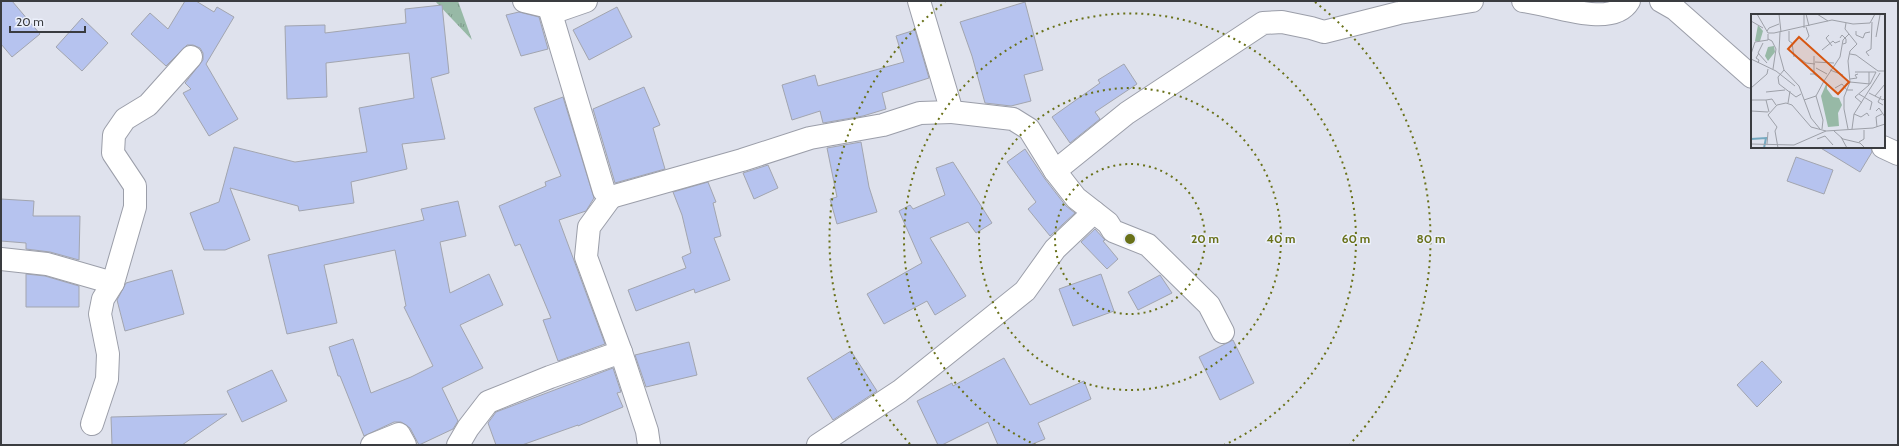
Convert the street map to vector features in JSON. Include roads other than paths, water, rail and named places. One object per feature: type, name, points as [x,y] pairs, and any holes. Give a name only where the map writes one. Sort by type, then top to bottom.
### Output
[{"type":"street","points":[[524,1],[560,10],[586,1]]},
{"type":"street","points":[[919,1],[952,112]]},
{"type":"street","points":[[1055,171],[1127,113],[1263,23],[1282,22],[1324,32],[1399,13],[1472,1]]},
{"type":"street","points":[[1523,1],[1535,2],[1584,14],[1615,13],[1629,1]]},
{"type":"street","points":[[1662,1],[1675,9],[1751,75]]},
{"type":"street","points":[[548,7],[604,191],[612,197]]},
{"type":"street","points":[[92,424],[107,379],[108,354],[100,314],[103,299],[114,283],[135,207],[135,186],[113,153],[114,135],[125,119],[148,105],[191,57]]},
{"type":"street","points":[[649,445],[647,431],[621,352],[586,257],[589,227],[612,197],[742,160],[810,138],[883,125],[920,113],[952,112],[1013,119],[1028,129],[1055,171],[1076,198],[1108,223],[1113,231],[1148,245],[1209,305],[1223,332]]},
{"type":"street","points":[[1885,148],[1898,154]]},
{"type":"street","points":[[818,445],[900,392],[1025,291],[1055,249],[1094,212]]},
{"type":"street","points":[[1,259],[47,264],[114,283]]},
{"type":"street","points":[[458,445],[488,402],[621,352]]},
{"type":"street","points":[[372,445],[399,434],[405,445]]}]
